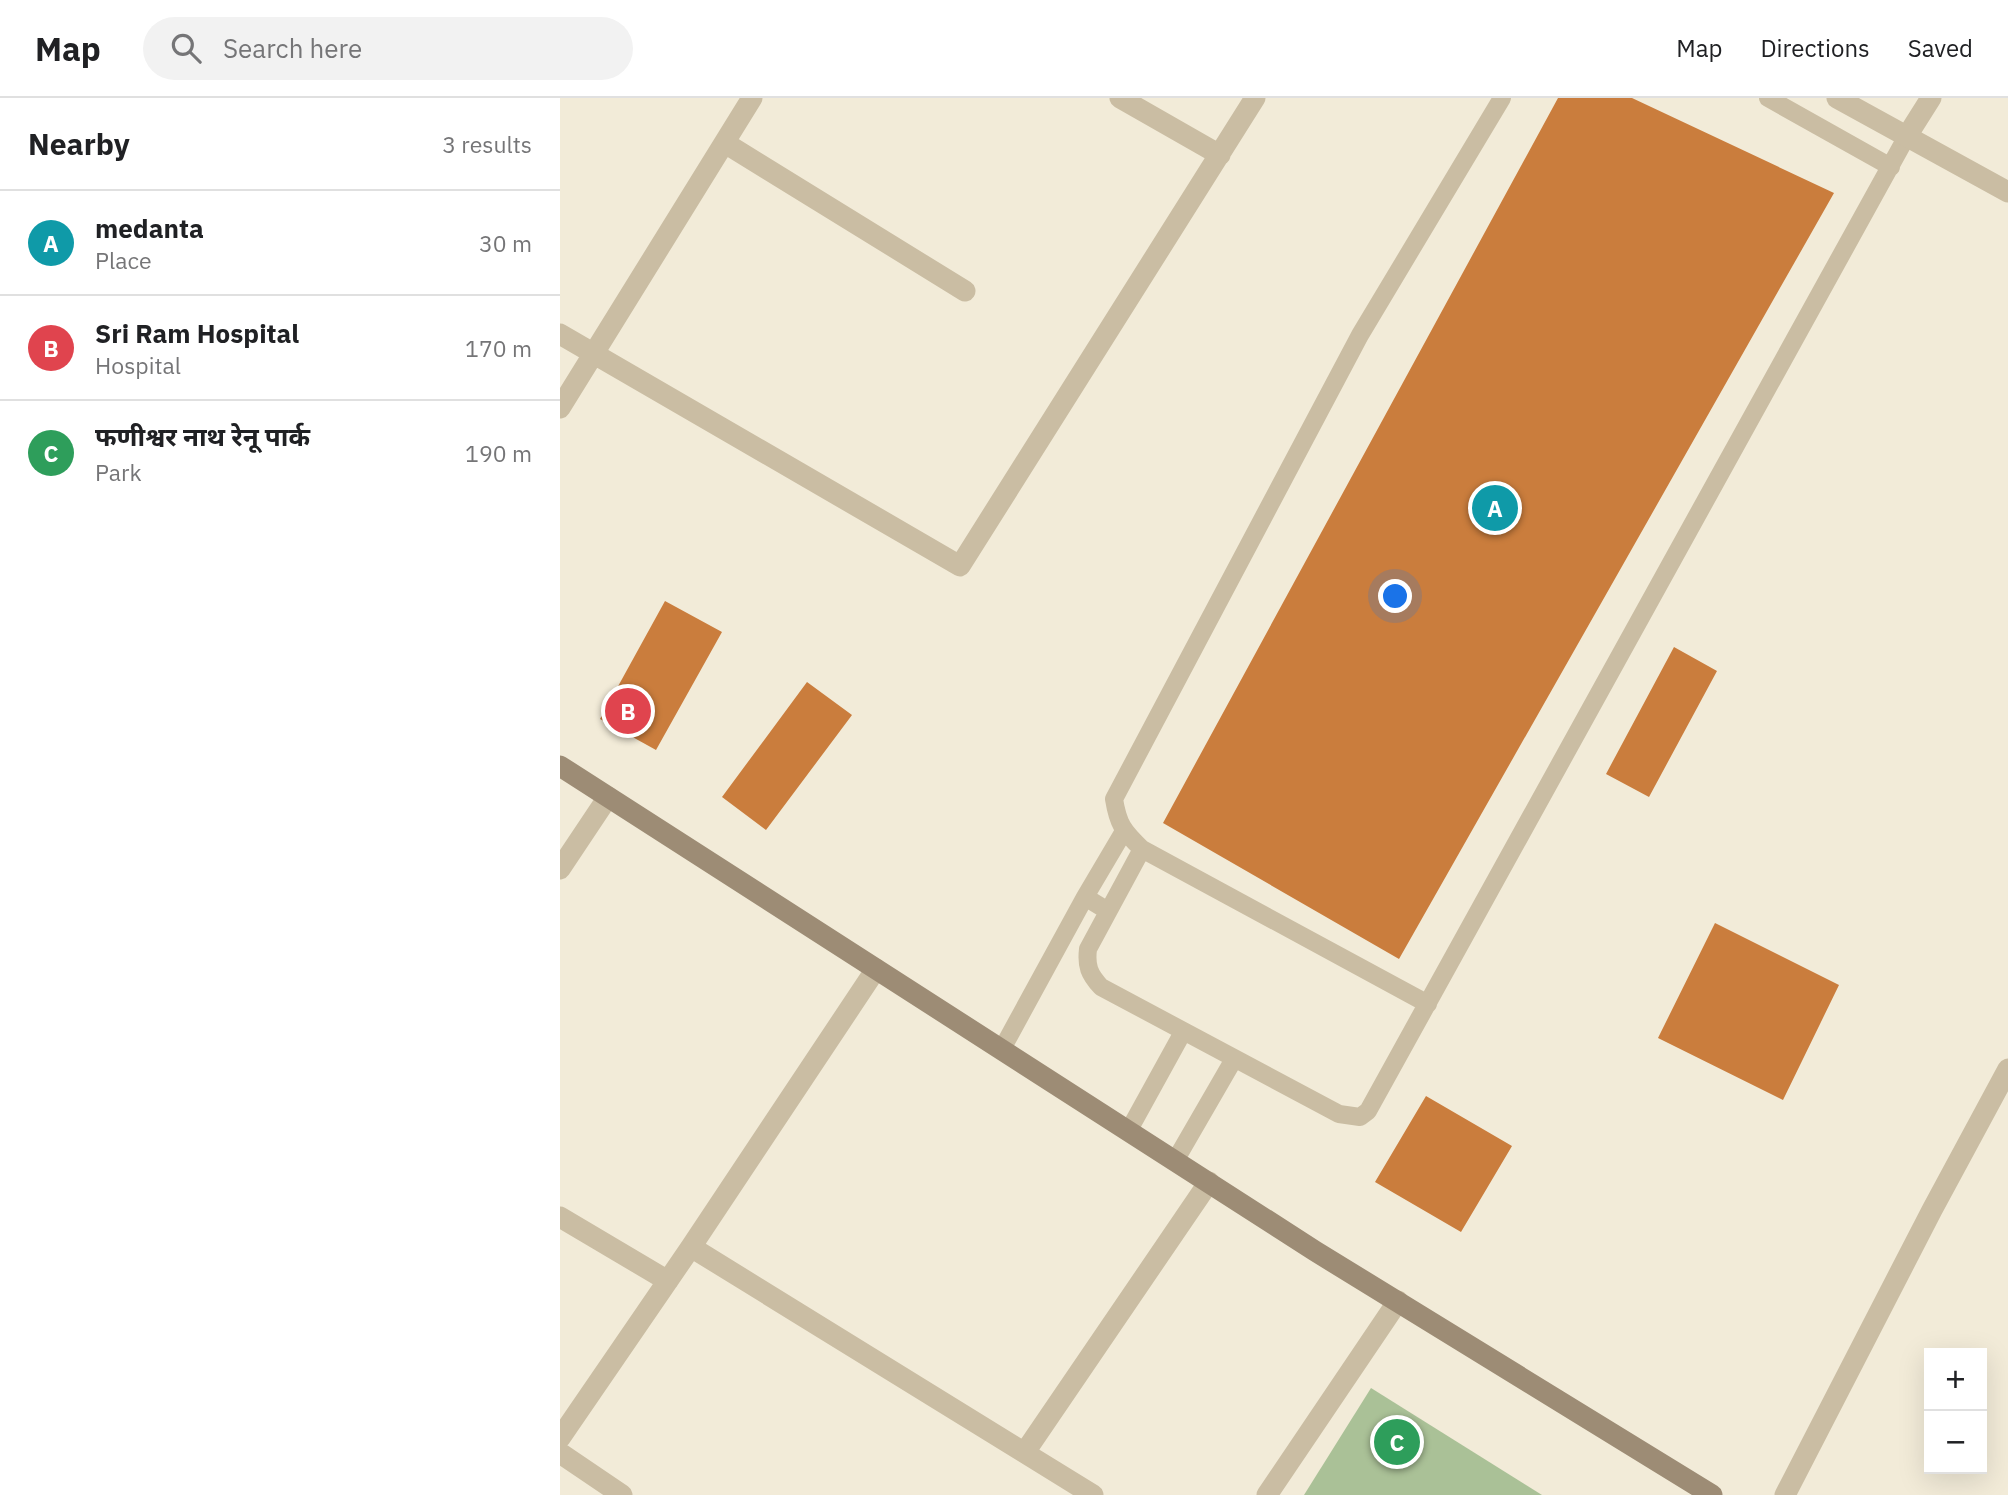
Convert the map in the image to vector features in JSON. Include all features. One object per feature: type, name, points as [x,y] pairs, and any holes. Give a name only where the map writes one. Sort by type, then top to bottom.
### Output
[{"type":"street","points":[[560,408],[752,98]]},
{"type":"street","points":[[1120,98],[1220,155]]},
{"type":"street","points":[[560,334],[960,566],[1255,98]]},
{"type":"street","points":[[1837,98],[2008,192]]},
{"type":"street","points":[[1908,136],[1931,98]]},
{"type":"street","points":[[724,143],[964,291]]},
{"type":"street","points":[[560,766],[1175,1161],[1712,1495]]},
{"type":"street","points":[[560,869],[608,797]]},
{"type":"street","points":[[560,1438],[877,968]]},
{"type":"street","points":[[1786,1495],[1925,1222],[2008,1069]]},
{"type":"street","points":[[1025,1452],[1209,1182]]},
{"type":"street","points":[[560,1217],[668,1281]]},
{"type":"street","points":[[691,1247],[1093,1495]]},
{"type":"street","points":[[1267,1495],[1398,1301]]},
{"type":"street","points":[[560,1452],[622,1495]]},
{"type":"lane","points":[[1428,1004],[1142,849],[1117,820],[1114,799],[1360,335],[1502,98]]},
{"type":"lane","points":[[1768,98],[1891,167]]},
{"type":"lane","points":[[1142,849],[1088,949],[1087,963],[1091,976],[1101,987],[1234,1059],[1339,1114],[1360,1117],[1374,1103],[1908,136]]},
{"type":"lane","points":[[1002,1049],[1124,831]]},
{"type":"lane","points":[[1085,897],[1108,911]]},
{"type":"lane","points":[[1129,1130],[1183,1032]]},
{"type":"lane","points":[[1175,1161],[1234,1059]]},
{"type":"green space","points":[[1371,1388],[1542,1495],[1304,1495]]},
{"type":"building","points":[[1558,98],[1632,98],[1834,193],[1399,959],[1163,823]]},
{"type":"building","points":[[665,601],[722,632],[656,750],[600,719]]},
{"type":"building","points":[[1674,647],[1717,671],[1649,797],[1606,774]]},
{"type":"building","points":[[807,682],[852,715],[766,830],[722,797]]},
{"type":"building","points":[[1715,923],[1839,985],[1783,1100],[1658,1038]]},
{"type":"building","points":[[1426,1096],[1512,1146],[1461,1232],[1375,1182]]},
{"type":"place","name":"medanta","points":[[1495,508]]},
{"type":"place","name":"Sri Ram Hospital","points":[[628,711]]},
{"type":"place","name":"फणीश्वर नाथ रेनू पार्क","points":[[1397,1442]]}]
